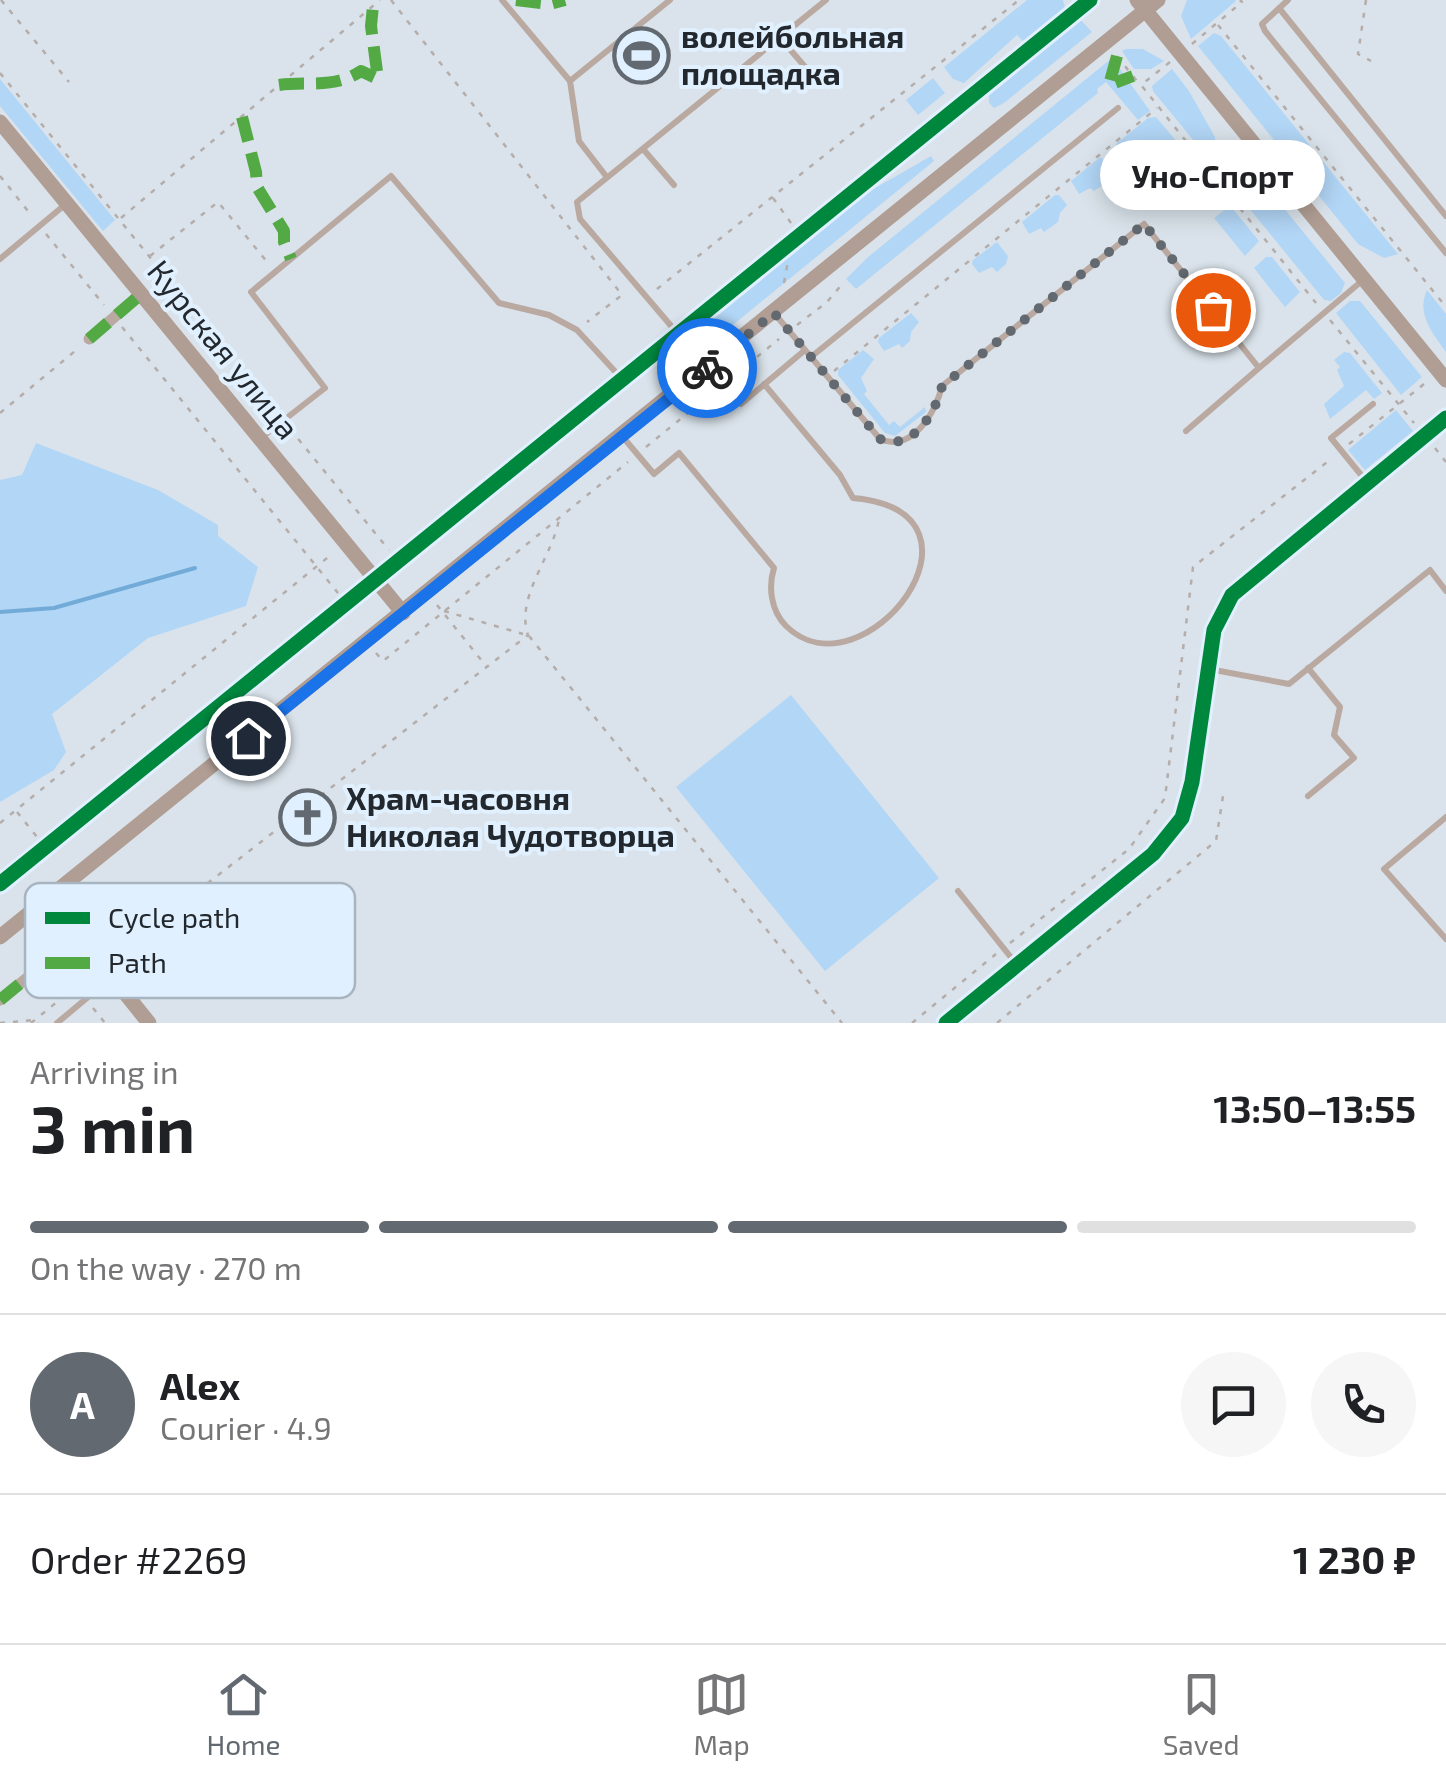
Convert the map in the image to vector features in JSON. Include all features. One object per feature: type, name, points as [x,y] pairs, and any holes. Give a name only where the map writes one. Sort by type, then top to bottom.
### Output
[{"type":"main road","points":[[68,883],[774,313],[1147,3],[1181,53],[1443,376]]},
{"type":"main road","name":"Курская улица","points":[[0,122],[404,613]]},
{"type":"main road","points":[[946,1023],[1153,854],[1182,818],[1192,782],[1214,630],[1232,595],[1446,418]]},
{"type":"main road","points":[[0,937],[25,917]]},
{"type":"main road","points":[[128,998],[148,1023]]},
{"type":"street","points":[[0,884],[1090,0]]},
{"type":"street","points":[[89,339],[141,294]]},
{"type":"street","points":[[0,1000],[25,979]]},
{"type":"lane","points":[[502,0],[570,82],[578,141],[606,176]]},
{"type":"lane","points":[[570,82],[670,0]]},
{"type":"lane","points":[[678,334],[580,219],[578,202],[826,0]]},
{"type":"lane","points":[[1288,0],[1262,24],[1265,31],[1446,253]]},
{"type":"lane","points":[[1279,8],[1446,216]]},
{"type":"lane","points":[[780,38],[814,77]]},
{"type":"lane","points":[[812,358],[1118,108]]},
{"type":"lane","points":[[643,150],[674,185]]},
{"type":"lane","points":[[260,439],[325,388],[251,292],[391,176],[499,302],[549,315],[577,330],[622,378]]},
{"type":"lane","points":[[0,259],[68,202]]},
{"type":"lane","points":[[774,313],[880,439],[892,444],[902,441],[931,417],[942,386],[1144,224],[1260,368]]},
{"type":"lane","points":[[1186,431],[1364,279]]},
{"type":"lane","points":[[740,404],[805,350]]},
{"type":"lane","points":[[622,436],[654,474],[679,453],[774,568],[773,602],[786,626],[808,640],[847,640],[880,626],[894,614],[916,583],[921,567],[920,535],[903,512],[888,503],[853,498],[840,475],[764,384]]},
{"type":"lane","points":[[1367,482],[1331,438],[1373,404]]},
{"type":"lane","points":[[1206,668],[1289,684],[1430,570],[1446,591]]},
{"type":"lane","points":[[1308,668],[1340,707],[1334,734],[1354,758],[1308,796]]},
{"type":"lane","points":[[1446,817],[1384,869],[1446,939]]},
{"type":"lane","points":[[958,891],[1017,965]]},
{"type":"lane","points":[[57,1023],[82,998]]},
{"type":"path","points":[[2,0],[69,82]]},
{"type":"path","points":[[119,220],[380,0]]},
{"type":"path","points":[[391,0],[622,295],[577,330]]},
{"type":"path","points":[[646,298],[1019,0]]},
{"type":"path","points":[[1366,0],[1358,54],[1371,61]]},
{"type":"path","points":[[1243,1],[1141,85],[1446,462]]},
{"type":"path","points":[[1217,24],[1446,307]]},
{"type":"path","points":[[0,73],[391,552]]},
{"type":"path","points":[[827,376],[1158,107]]},
{"type":"path","points":[[0,176],[340,596],[342,604]]},
{"type":"path","points":[[149,257],[218,202],[275,272]]},
{"type":"path","points":[[367,642],[383,661],[827,302],[844,282]]},
{"type":"path","points":[[0,413],[89,339]]},
{"type":"path","points":[[912,1023],[1128,849],[1165,798],[1194,567],[1399,404],[1443,376]]},
{"type":"path","points":[[559,517],[556,536],[528,600],[526,635],[842,1023]]},
{"type":"path","points":[[0,823],[368,524]]},
{"type":"path","points":[[428,593],[486,666]]},
{"type":"path","points":[[442,611],[526,635]]},
{"type":"path","points":[[217,883],[526,635]]},
{"type":"path","points":[[997,1023],[1216,841],[1223,796]]},
{"type":"path","points":[[0,1023],[35,1022],[70,998]]},
{"type":"shaded area","points":[[1027,0],[1063,0],[1065,8],[1024,42],[1017,35],[964,83],[953,79],[944,67]]},
{"type":"shaded area","points":[[1187,0],[1236,1],[1191,39],[1181,16]]},
{"type":"shaded area","points":[[1079,18],[1092,32],[1004,103],[994,108],[989,103],[989,92]]},
{"type":"shaded area","points":[[1214,33],[1221,36],[1398,254],[1384,258],[1358,244],[1198,46]]},
{"type":"shaded area","points":[[1143,49],[1164,61],[1151,69],[1134,69],[1122,51]]},
{"type":"shaded area","points":[[1112,58],[1150,111],[1138,120],[1106,82],[1097,89],[1098,93],[856,289],[846,279],[867,258]]},
{"type":"shaded area","points":[[1172,69],[1215,137],[1215,142],[1203,152],[1153,91],[1152,86]]},
{"type":"shaded area","points":[[933,78],[945,93],[918,115],[906,100]]},
{"type":"shaded area","points":[[0,79],[115,220],[103,231],[0,106]]},
{"type":"shaded area","points":[[1156,117],[1183,153],[1168,164],[1156,149],[1141,147],[1125,160],[1116,144],[1148,118]]},
{"type":"shaded area","points":[[931,156],[934,161],[718,337],[667,368],[663,365],[673,349],[856,199]]},
{"type":"shaded area","points":[[1100,157],[1111,170],[1103,177],[1104,184],[1079,194],[1071,181]]},
{"type":"shaded area","points":[[1232,167],[1278,201],[1345,283],[1331,301],[1324,300],[1222,175]]},
{"type":"shaded area","points":[[1055,195],[1067,205],[1058,222],[1044,232],[1041,228],[1029,234],[1022,222]]},
{"type":"shaded area","points":[[1232,208],[1259,241],[1245,256],[1214,218]]},
{"type":"shaded area","points":[[997,242],[1008,256],[1006,264],[997,272],[992,267],[979,273],[973,260]]},
{"type":"shaded area","points":[[1266,257],[1272,257],[1300,292],[1285,307],[1254,268]]},
{"type":"shaded area","points":[[1427,290],[1446,314],[1446,352],[1424,315]]},
{"type":"shaded area","points":[[1350,301],[1360,301],[1422,377],[1401,395],[1336,313]]},
{"type":"shaded area","points":[[911,313],[919,322],[910,341],[902,348],[899,344],[884,351],[879,338]]},
{"type":"shaded area","points":[[863,350],[874,359],[861,378],[867,391],[864,394],[889,425],[894,421],[900,427],[925,407],[926,412],[895,436],[885,433],[838,375],[838,370]]},
{"type":"shaded area","points":[[1344,352],[1350,353],[1382,393],[1374,399],[1366,390],[1330,419],[1324,404],[1344,386],[1337,370],[1340,367],[1334,360]]},
{"type":"shaded area","points":[[1396,410],[1413,431],[1365,470],[1348,450]]},
{"type":"shaded area","points":[[36,443],[158,490],[218,525],[218,536],[258,567],[246,606],[148,638],[52,714],[66,752],[54,770],[0,802],[0,480],[22,475]]},
{"type":"shaded area","points":[[791,695],[939,878],[825,971],[676,787]]},
{"type":"waterway","points":[[0,612],[54,608],[195,568]]},
{"type":"marked path","points":[[516,0],[550,4],[565,0]]},
{"type":"marked path","points":[[279,85],[331,82],[361,71],[378,79],[371,26],[373,6]]},
{"type":"marked path","points":[[1117,56],[1109,85],[1133,76]]},
{"type":"marked path","points":[[242,117],[257,187],[284,231],[291,259]]},
{"type":"marked path","points":[[89,339],[141,294]]},
{"type":"marked path","points":[[0,1000],[25,979]]},
{"type":"cycle path","points":[[0,884],[1090,0]]},
{"type":"cycle path","points":[[946,1023],[1153,854],[1182,818],[1192,782],[1214,630],[1232,595],[1446,418]]},
{"type":"way so far","points":[[707,368],[774,313],[880,439],[892,444],[902,441],[931,417],[942,386],[1144,224],[1213,310]]},
{"type":"place","name":"волейбольная площадка","points":[[642,55]]},
{"type":"place","name":"Уно-Спорт","points":[[1213,310]]},
{"type":"place","name":"Храм-часовня Николая Чудотворца","points":[[307,817]]},
{"type":"route","points":[[248,738],[707,368]]}]
